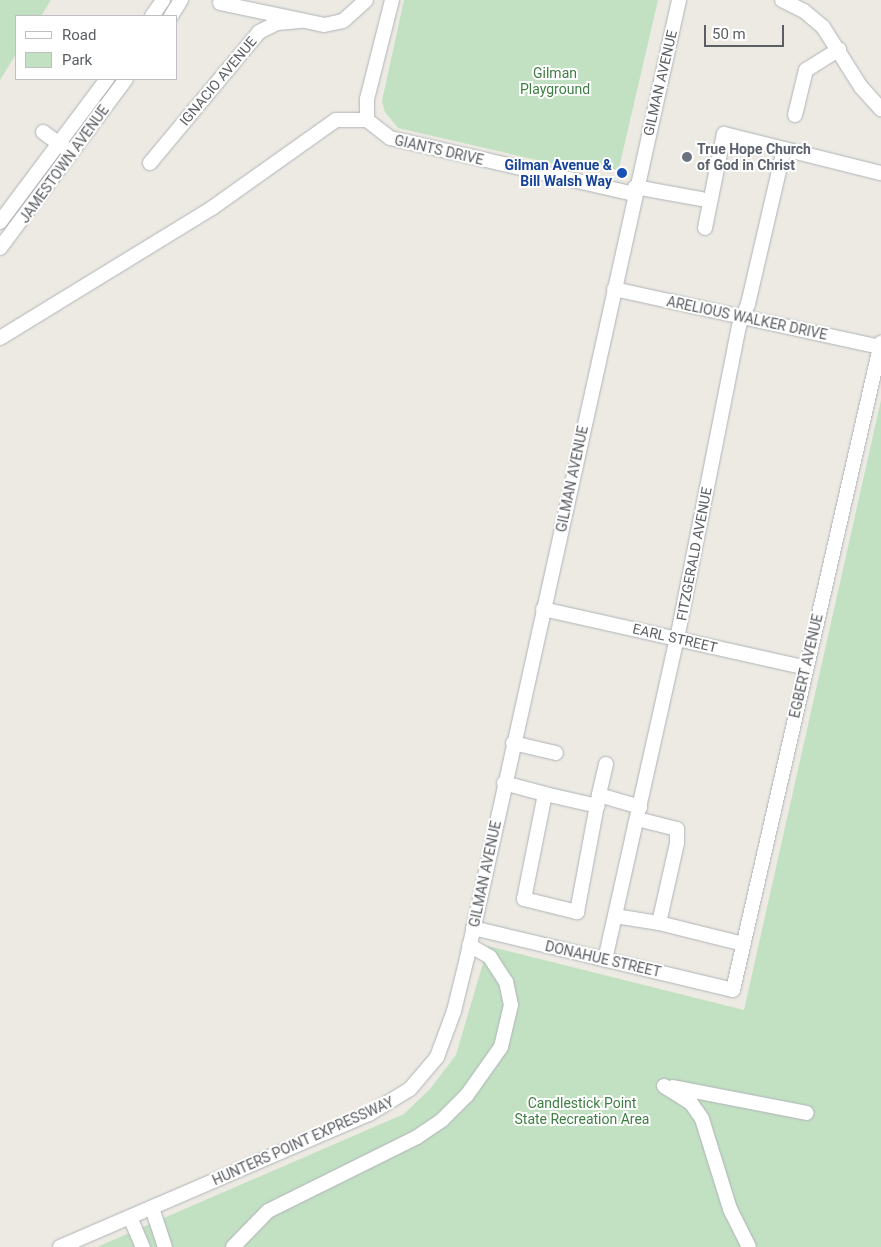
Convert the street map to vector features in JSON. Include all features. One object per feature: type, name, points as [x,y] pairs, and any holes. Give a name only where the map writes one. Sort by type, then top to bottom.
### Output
[{"type":"street","points":[[153,15],[163,0]]},
{"type":"street","points":[[172,15],[181,0]]},
{"type":"street","points":[[220,3],[324,25],[344,21],[366,0]]},
{"type":"street","points":[[0,338],[212,208],[336,120],[367,120],[367,99],[392,0]]},
{"type":"street","name":"GILMAN AVENUE","points":[[468,951],[635,190],[679,0]]},
{"type":"street","points":[[790,1],[823,27],[839,49],[861,86],[881,109]]},
{"type":"street","name":"IGNACIO AVENUE","points":[[150,163],[259,32],[277,23],[300,21]]},
{"type":"street","points":[[794,115],[806,70],[839,49]]},
{"type":"street","name":"JAMESTOWN AVENUE","points":[[0,222],[106,80]]},
{"type":"street","name":"JAMESTOWN AVENUE","points":[[0,248],[72,154],[125,80]]},
{"type":"street","name":"GIANTS DRIVE","points":[[367,120],[390,138],[635,190],[702,200]]},
{"type":"street","points":[[44,132],[72,154]]},
{"type":"street","points":[[704,228],[724,134],[881,173]]},
{"type":"street","name":"FITZGERALD AVENUE","points":[[605,960],[677,639],[742,318],[748,304],[784,149]]},
{"type":"street","name":"ARELIOUS WALKER DRIVE","points":[[614,288],[742,318],[881,346]]},
{"type":"street","name":"EGBERT AVENUE","points":[[733,990],[881,346]]},
{"type":"street","name":"EARL STREET","points":[[544,609],[806,668]]},
{"type":"street","points":[[513,743],[556,753]]},
{"type":"street","points":[[545,794],[524,899],[577,912],[606,764]]},
{"type":"street","points":[[504,783],[545,794],[599,800],[638,813],[679,831],[659,923]]},
{"type":"street","points":[[615,916],[659,923],[744,944]]},
{"type":"street","name":"DONAHUE STREET","points":[[473,928],[733,990]]},
{"type":"street","points":[[233,1247],[257,1219],[275,1207],[417,1137],[442,1120],[467,1095],[501,1047],[511,1005],[506,982],[490,957],[468,951]]},
{"type":"street","name":"HUNTERS POINT EXPRESSWAY","points":[[60,1247],[369,1114],[410,1089],[430,1068],[443,1044],[468,951]]},
{"type":"street","points":[[749,1247],[730,1209],[702,1119],[691,1103],[664,1086],[807,1113]]},
{"type":"street","points":[[152,1208],[165,1247]]},
{"type":"street","points":[[130,1217],[143,1247]]},
{"type":"green space","points":[[0,0],[51,0],[42,15],[15,15],[15,56],[0,80]]},
{"type":"green space","name":"Gilman Playground","points":[[404,0],[658,0],[619,168],[610,172],[581,164],[580,170],[398,128],[385,112],[382,101]]},
{"type":"green space","name":"Candlestick Point State Recreation Area","points":[[881,400],[881,1247],[97,1247],[404,1114],[430,1089],[456,1055],[488,946],[744,1010]]},
{"type":"place","name":"True Hope Church of God in Christ","points":[[687,157]]},
{"type":"place","name":"Gilman Avenue & Bill Walsh Way","points":[[622,173]]}]
